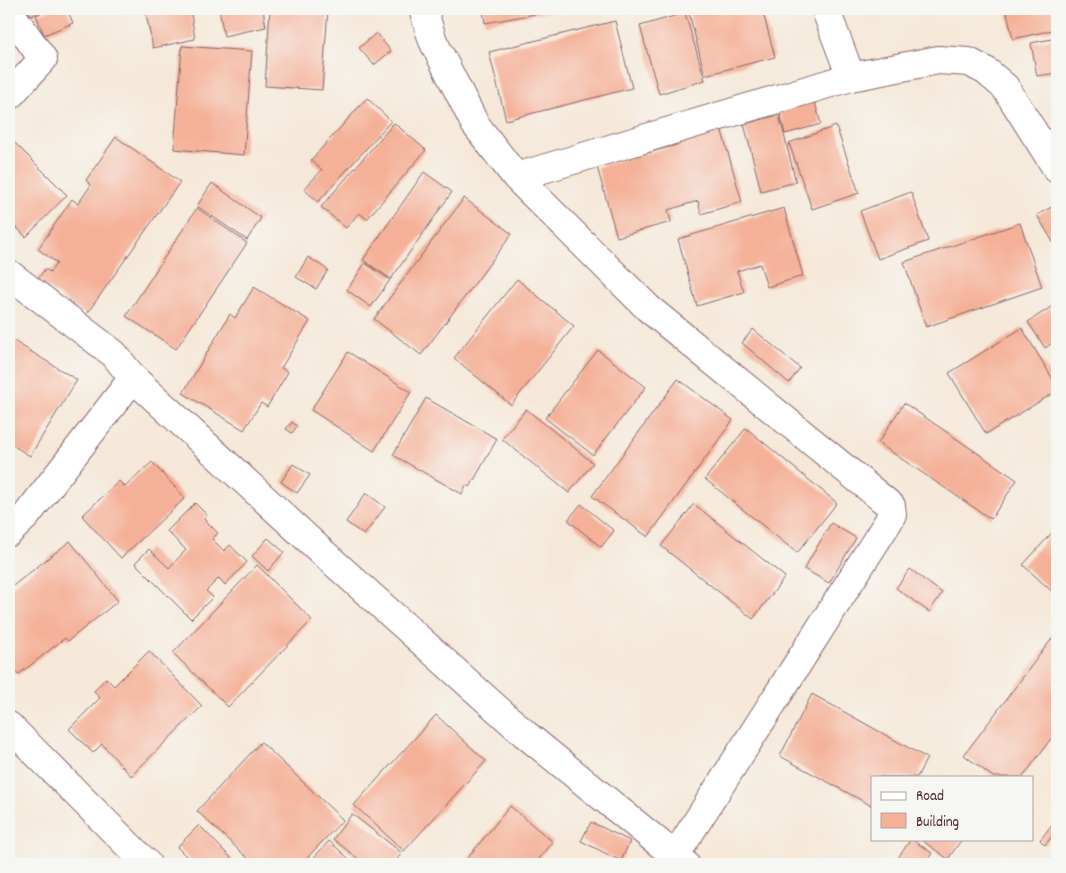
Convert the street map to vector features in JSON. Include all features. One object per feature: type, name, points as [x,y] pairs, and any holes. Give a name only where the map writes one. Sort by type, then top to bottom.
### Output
[{"type":"street","points":[[9,274],[114,354],[132,378],[320,551],[525,734],[680,860],[888,522],[892,514],[892,506],[648,308],[516,177],[475,124],[433,41],[423,9]]},
{"type":"street","points":[[826,9],[851,77]]},
{"type":"street","points":[[9,11],[43,59],[9,96]]},
{"type":"street","points":[[516,177],[851,77],[938,60],[969,62],[986,71],[1005,87],[1057,169]]},
{"type":"street","points":[[9,532],[26,516],[132,378]]},
{"type":"street","points":[[9,726],[147,864]]},
{"type":"building","points":[[26,9],[43,9],[32,16]]},
{"type":"building","points":[[52,9],[67,9],[73,23],[44,35],[36,15]]},
{"type":"building","points":[[145,9],[211,10],[191,14],[195,39],[153,48]]},
{"type":"building","points":[[219,9],[263,9],[266,27],[224,36]]},
{"type":"building","points":[[270,9],[328,9],[322,90],[265,86]]},
{"type":"building","points":[[483,9],[558,9],[558,10],[485,23]]},
{"type":"building","points":[[575,9],[602,9],[602,10],[575,12]]},
{"type":"building","points":[[688,9],[762,9],[775,57],[705,75]]},
{"type":"building","points":[[1006,9],[1052,9],[1057,29],[1013,39]]},
{"type":"building","points":[[685,13],[705,80],[659,94],[640,26]]},
{"type":"building","points":[[615,21],[632,88],[506,120],[489,52]]},
{"type":"building","points":[[376,33],[391,51],[374,65],[359,48]]},
{"type":"building","points":[[1057,38],[1057,73],[1037,76],[1031,43]]},
{"type":"building","points":[[182,46],[252,51],[244,155],[174,149]]},
{"type":"building","points":[[367,98],[391,121],[318,202],[304,189],[322,170],[311,160]]},
{"type":"building","points":[[814,99],[821,124],[785,134],[779,108]]},
{"type":"building","points":[[779,115],[796,182],[761,191],[744,124]]},
{"type":"building","points":[[394,123],[426,150],[367,219],[359,213],[346,228],[321,207]]},
{"type":"building","points":[[836,126],[859,193],[812,209],[789,143]]},
{"type":"building","points":[[721,128],[742,202],[701,214],[698,201],[668,210],[671,222],[617,237],[597,167],[680,144],[679,140]]},
{"type":"building","points":[[116,137],[180,182],[86,315],[37,280],[45,269],[50,272],[57,263],[38,249],[72,199],[78,204],[91,185],[86,180]]},
{"type":"building","points":[[13,141],[67,195],[26,237],[9,220],[9,145]]},
{"type":"building","points":[[424,172],[452,192],[391,279],[363,260]]},
{"type":"building","points":[[212,183],[261,218],[247,240],[197,206]]},
{"type":"building","points":[[911,192],[928,241],[878,259],[860,211]]},
{"type":"building","points":[[464,198],[512,234],[421,355],[374,319]]},
{"type":"building","points":[[1057,204],[1057,249],[1037,215]]},
{"type":"building","points":[[197,208],[247,243],[176,349],[126,316]]},
{"type":"building","points":[[784,208],[803,276],[767,287],[760,264],[737,271],[744,292],[697,306],[678,239]]},
{"type":"building","points":[[1020,223],[1042,287],[926,327],[904,262]]},
{"type":"building","points":[[308,257],[328,270],[316,289],[296,277]]},
{"type":"building","points":[[365,263],[390,280],[371,307],[347,290]]},
{"type":"building","points":[[517,279],[574,326],[511,405],[454,358]]},
{"type":"building","points":[[254,287],[310,321],[281,368],[288,372],[267,407],[261,403],[244,430],[183,393],[230,314],[235,318]]},
{"type":"building","points":[[1057,303],[1057,340],[1045,348],[1028,322]]},
{"type":"building","points":[[1022,328],[1057,386],[1057,391],[986,434],[949,373]]},
{"type":"building","points":[[753,329],[800,368],[789,383],[742,343]]},
{"type":"building","points":[[9,338],[77,380],[30,456],[9,443]]},
{"type":"building","points":[[598,350],[646,387],[593,455],[545,418]]},
{"type":"building","points":[[348,352],[411,392],[374,451],[311,410]]},
{"type":"building","points":[[678,379],[733,420],[648,537],[592,496]]},
{"type":"building","points":[[426,398],[497,439],[470,487],[466,485],[462,494],[393,455]]},
{"type":"building","points":[[904,403],[1017,480],[991,519],[878,443]]},
{"type":"building","points":[[526,409],[593,463],[569,493],[502,439]]},
{"type":"building","points":[[292,422],[297,426],[292,433],[286,429]]},
{"type":"building","points":[[746,428],[837,503],[797,553],[705,479]]},
{"type":"building","points":[[152,462],[185,498],[121,558],[82,516],[119,481],[125,487]]},
{"type":"building","points":[[293,464],[310,475],[297,493],[281,482]]},
{"type":"building","points":[[366,493],[385,507],[364,535],[346,522]]},
{"type":"building","points":[[195,503],[207,515],[204,519],[218,533],[212,539],[224,551],[230,545],[247,562],[225,585],[219,578],[206,591],[213,597],[191,619],[135,563],[149,549],[169,568],[186,550],[167,531]]},
{"type":"building","points":[[581,504],[614,531],[601,547],[568,520]]},
{"type":"building","points":[[694,504],[785,577],[753,619],[661,546]]},
{"type":"building","points":[[831,523],[856,538],[829,583],[804,569]]},
{"type":"building","points":[[1057,527],[1057,596],[1023,565]]},
{"type":"building","points":[[268,538],[284,552],[268,571],[252,556]]},
{"type":"building","points":[[70,541],[118,601],[68,641],[65,638],[18,675],[9,664],[9,589]]},
{"type":"building","points":[[257,565],[312,620],[228,707],[173,653]]},
{"type":"building","points":[[910,569],[942,593],[929,612],[896,588]]},
{"type":"building","points":[[1057,632],[1057,735],[1055,733],[1024,776],[992,776],[964,755]]},
{"type":"building","points":[[149,651],[202,706],[131,776],[102,744],[93,753],[69,729],[100,698],[94,691],[106,678],[114,686]]},
{"type":"building","points":[[812,694],[927,758],[918,776],[871,776],[871,805],[780,756]]},
{"type":"building","points":[[436,715],[486,761],[404,851],[354,805]]},
{"type":"building","points":[[261,742],[343,820],[301,864],[254,864],[197,811]]},
{"type":"building","points":[[510,806],[553,842],[535,864],[470,864],[466,860]]},
{"type":"building","points":[[352,814],[402,853],[393,864],[365,864],[333,839]]},
{"type":"building","points":[[591,822],[630,841],[621,861],[581,841]]},
{"type":"building","points":[[199,825],[234,861],[230,864],[194,864],[177,847]]},
{"type":"building","points":[[1051,826],[1056,831],[1045,845],[1040,840]]},
{"type":"building","points":[[910,840],[932,853],[925,864],[894,864]]},
{"type":"building","points":[[921,840],[961,840],[948,859]]},
{"type":"building","points":[[329,841],[349,859],[344,864],[308,864]]}]
